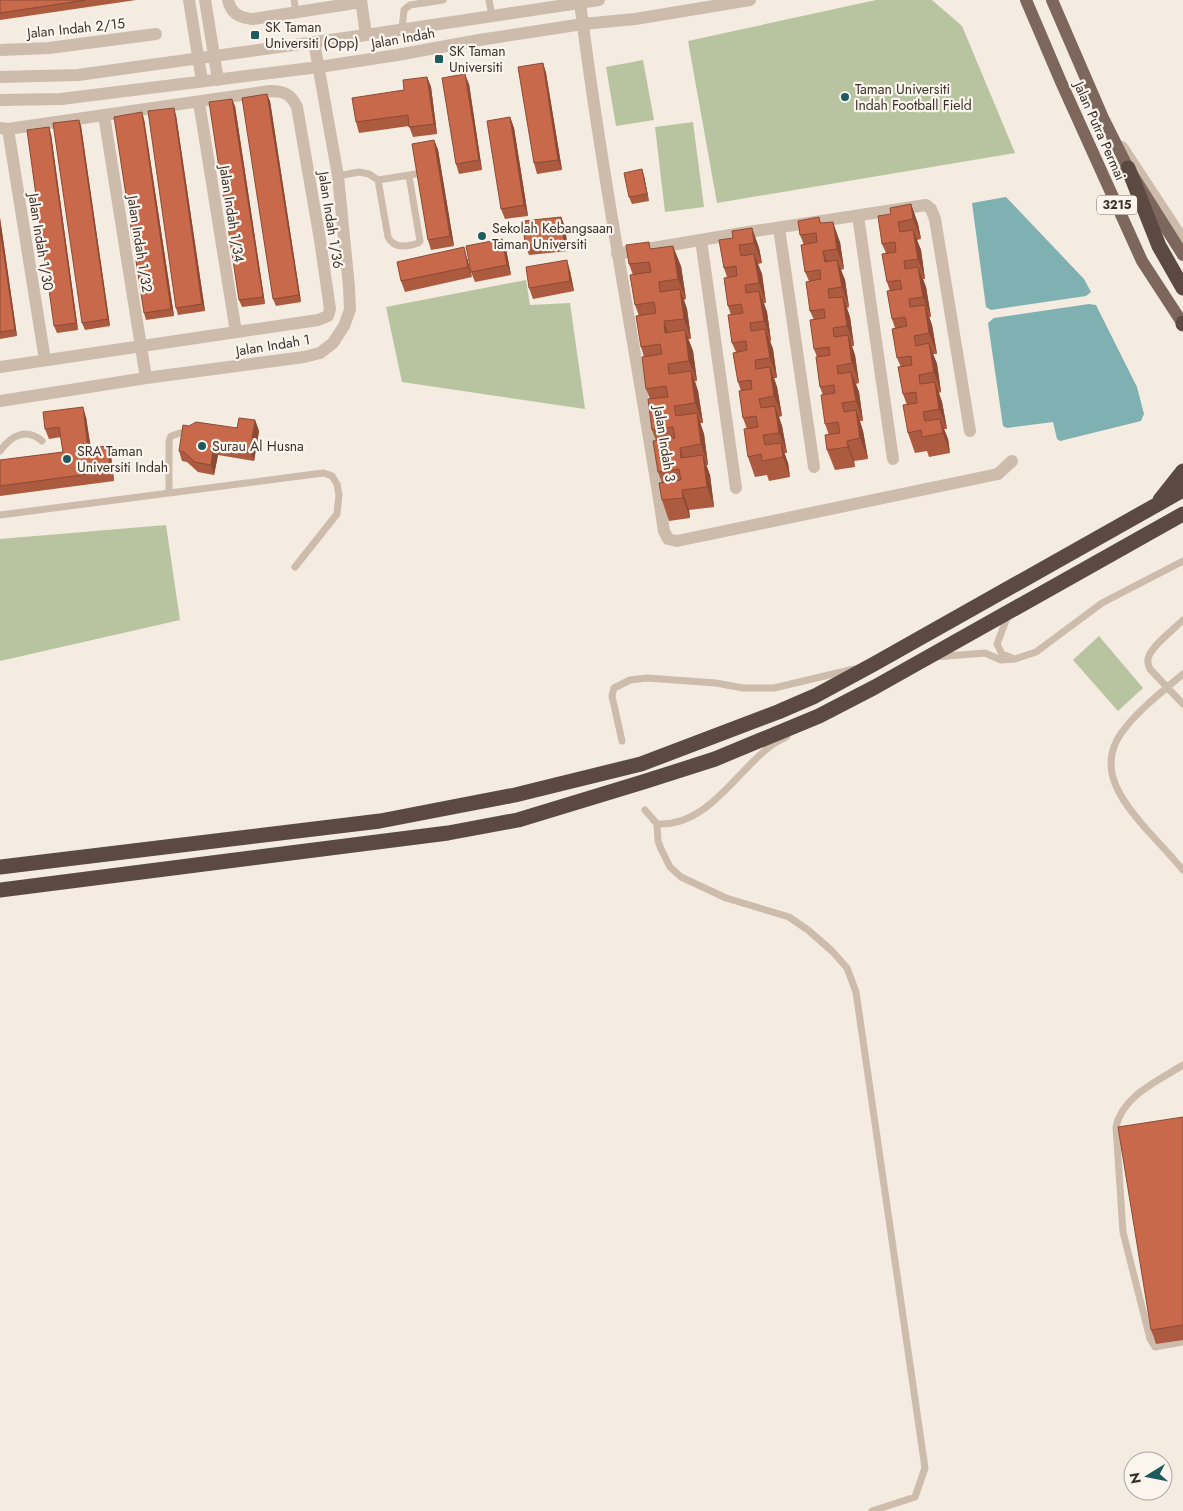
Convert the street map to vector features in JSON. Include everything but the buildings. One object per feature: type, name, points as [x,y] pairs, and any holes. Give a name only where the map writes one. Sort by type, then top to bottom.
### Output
[{"type":"highway","points":[[1128,168],[1159,246],[1183,288]]},
{"type":"highway","points":[[1156,505],[1183,471]]},
{"type":"highway","points":[[0,867],[380,821],[515,796],[641,764],[815,696],[1183,490]]},
{"type":"highway","points":[[0,890],[448,833],[518,820],[643,782],[715,759],[820,716],[928,658],[1183,514]]},
{"type":"main road","name":"Jalan Putra Permai","points":[[1026,0],[1142,260],[1183,324]]},
{"type":"main road","name":"Jalan Putra Permai","points":[[1052,0],[1103,118],[1128,168],[1183,255]]},
{"type":"street","points":[[189,0],[202,81]]},
{"type":"street","points":[[205,0],[218,80]]},
{"type":"street","points":[[228,0],[229,6],[235,14],[242,18],[253,19],[295,6],[361,1],[366,35]]},
{"type":"street","name":"Jalan Indah","points":[[0,77],[78,75],[492,16],[535,4],[599,0]]},
{"type":"street","name":"Jalan Indah","points":[[0,100],[61,99],[319,67],[479,40],[582,24],[635,19],[750,0]]},
{"type":"street","name":"Jalan Indah 3","points":[[580,2],[617,254],[664,531],[668,539],[677,541],[998,474],[1012,461]]},
{"type":"street","points":[[475,18],[479,40]]},
{"type":"street","name":"Jalan Indah 2/15","points":[[0,50],[49,48],[156,34]]},
{"type":"street","name":"Jalan Indah 1","points":[[0,401],[146,378],[304,357],[320,353],[333,343],[344,326],[350,310],[349,287],[338,176],[314,42]]},
{"type":"street","name":"Jalan Indah 1/36","points":[[199,102],[279,91],[287,93],[293,99],[297,106],[320,240],[330,309],[328,316],[306,322],[236,332]]},
{"type":"street","points":[[4,129],[199,102]]},
{"type":"street","name":"Jalan Indah 1/34","points":[[199,102],[236,332]]},
{"type":"street","name":"Jalan Indah 1/32","points":[[104,115],[146,378]]},
{"type":"street","points":[[1103,118],[1183,240]]},
{"type":"street","name":"Jalan Indah 1/30","points":[[4,129],[45,360]]},
{"type":"street","points":[[617,254],[919,205],[931,208],[934,213],[970,431]]},
{"type":"street","points":[[858,216],[893,459]]},
{"type":"street","points":[[778,228],[814,466]]},
{"type":"street","points":[[701,240],[736,488]]},
{"type":"street","points":[[0,366],[236,332]]},
{"type":"lane","points":[[402,29],[404,10],[410,6],[443,0]]},
{"type":"lane","points":[[489,0],[492,16]]},
{"type":"lane","points":[[338,176],[359,172],[369,174],[378,180],[412,175],[420,241],[418,243],[408,246],[396,246],[390,243],[378,180]]},
{"type":"lane","points":[[169,493],[169,441],[171,436],[196,429]]},
{"type":"lane","points":[[0,451],[8,441],[20,434],[29,433],[42,441]]},
{"type":"lane","points":[[0,515],[324,473],[332,476],[337,484],[339,496],[337,514],[295,567]]},
{"type":"lane","points":[[928,658],[985,652],[1001,660],[1015,659],[1036,652],[1102,603],[1183,561]]},
{"type":"lane","points":[[1010,610],[997,644],[1002,654],[1015,659]]},
{"type":"lane","points":[[1183,620],[1149,655],[1148,663],[1150,669],[1183,704]]},
{"type":"lane","points":[[622,741],[612,696],[614,688],[630,680],[647,678],[743,688],[774,688],[874,664]]},
{"type":"lane","points":[[1183,674],[1133,719],[1121,734],[1114,748],[1110,765],[1115,786],[1126,806],[1183,870]]},
{"type":"lane","points":[[657,824],[668,825],[698,813],[713,801],[768,747],[820,716]]},
{"type":"lane","points":[[644,810],[657,824],[658,841],[670,867],[681,877],[726,898],[789,916],[832,951],[847,968],[856,992],[925,1468],[915,1497],[872,1511]]},
{"type":"lane","points":[[1183,1065],[1127,1103],[1118,1117],[1116,1127],[1123,1232],[1150,1339],[1156,1347],[1183,1342]]},
{"type":"green space","name":"Taman Universiti Indah Football Field","points":[[876,0],[932,0],[962,26],[1015,153],[717,203],[688,41]]},
{"type":"green space","points":[[643,60],[654,120],[616,126],[606,67]]},
{"type":"green space","points":[[693,122],[704,207],[665,212],[655,127]]},
{"type":"green space","points":[[526,280],[530,305],[570,303],[585,409],[402,382],[386,307]]},
{"type":"green space","points":[[166,525],[180,620],[0,661],[0,539]]},
{"type":"green space","points":[[1099,636],[1143,688],[1118,711],[1073,660]]},
{"type":"water","points":[[1006,197],[1084,279],[1091,292],[1086,296],[991,310],[986,307],[972,203]]},
{"type":"water","points":[[1089,304],[1096,305],[1137,387],[1144,414],[1141,421],[1060,441],[1057,439],[1053,422],[1007,428],[1003,426],[988,323],[994,318]]},
{"type":"place","name":"SK Taman Universiti (Opp)","points":[[255,35]]},
{"type":"place","name":"SK Taman Universiti","points":[[439,59]]},
{"type":"place","name":"Taman Universiti Indah Football Field","points":[[845,97]]},
{"type":"place","name":"Sekolah Kebangsaan Taman Universiti","points":[[482,236]]},
{"type":"place","name":"Surau Al Husna","points":[[202,446]]},
{"type":"place","name":"SRA Taman Universiti Indah","points":[[67,459]]}]
